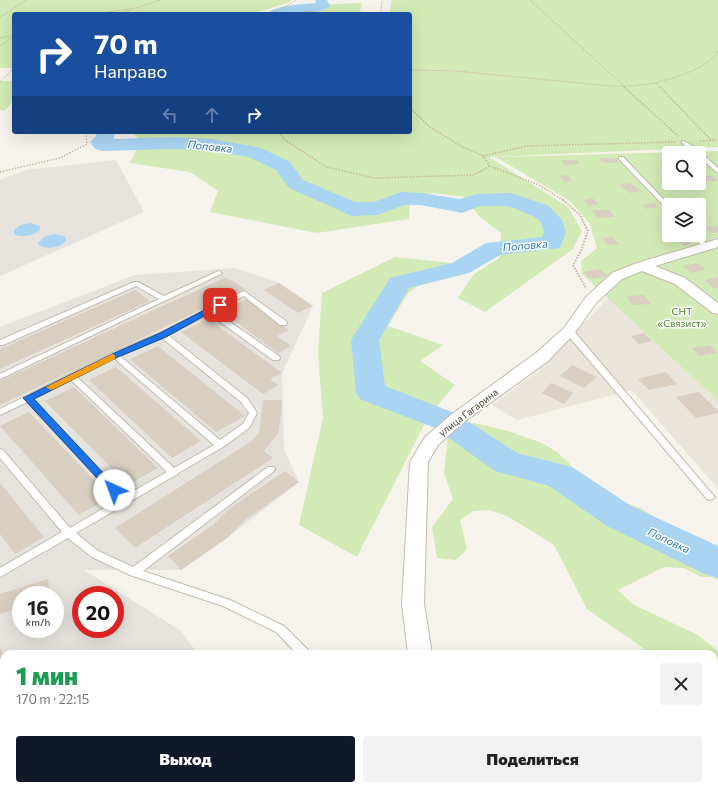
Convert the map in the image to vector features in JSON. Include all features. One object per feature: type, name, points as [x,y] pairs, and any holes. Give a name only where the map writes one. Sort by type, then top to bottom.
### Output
[{"type":"street","name":"улица Гагарина","points":[[419,650],[412,604],[419,462],[431,441],[458,418],[542,357],[569,331],[591,300],[617,276],[642,266],[712,245]]},
{"type":"street","points":[[642,266],[680,280],[718,310]]},
{"type":"lane","points":[[684,142],[689,146]]},
{"type":"lane","points":[[621,158],[662,201]]},
{"type":"lane","points":[[706,161],[718,171]]},
{"type":"lane","points":[[0,377],[219,273]]},
{"type":"lane","points":[[0,344],[136,283],[164,300]]},
{"type":"lane","points":[[0,412],[115,355],[163,335],[244,293],[283,324]]},
{"type":"lane","points":[[209,311],[276,358]]},
{"type":"lane","points":[[569,331],[710,497]]},
{"type":"lane","points":[[1,571],[174,473],[220,445],[246,426],[253,413],[244,400],[163,335]]},
{"type":"lane","points":[[115,355],[220,445]]},
{"type":"lane","points":[[72,376],[174,473]]},
{"type":"lane","points":[[28,398],[125,501]]},
{"type":"lane","points":[[0,452],[69,533],[95,554],[134,572],[226,603],[280,629],[300,650]]},
{"type":"lane","points":[[134,572],[271,469]]},
{"type":"path","points":[[0,17],[27,0]]},
{"type":"path","points":[[124,12],[161,0]]},
{"type":"path","points":[[274,12],[282,9],[296,0]]},
{"type":"path","points":[[381,12],[382,0]]},
{"type":"path","points":[[530,0],[684,142]]},
{"type":"path","points":[[104,12],[138,8]]},
{"type":"path","points":[[305,12],[316,12]]},
{"type":"path","points":[[0,38],[12,35]]},
{"type":"path","points":[[0,46],[12,37]]},
{"type":"path","points":[[412,70],[465,70],[543,81],[624,86],[647,85],[693,70],[716,57],[718,50]]},
{"type":"path","points":[[0,82],[12,70]]},
{"type":"path","points":[[656,83],[712,140]]},
{"type":"path","points":[[412,110],[430,127],[461,146],[483,156],[490,166],[539,184],[562,199],[580,215],[588,231],[582,251],[573,265],[591,300]]},
{"type":"path","points":[[0,172],[60,158],[87,144],[86,134]]},
{"type":"path","points":[[281,134],[286,140],[326,167],[369,177],[474,175],[490,166]]},
{"type":"path","points":[[483,156],[527,146],[718,140]]},
{"type":"shaded area","points":[[116,160],[144,212],[0,276],[0,180],[26,170]]},
{"type":"shaded area","points":[[235,268],[279,283],[313,306],[282,373],[284,450],[299,482],[227,538],[181,570],[84,570],[109,586],[72,586],[72,638],[124,638],[124,595],[181,631],[195,650],[0,650],[0,327],[135,275]]},
{"type":"shaded area","points":[[609,297],[718,401],[718,489],[632,390],[517,420],[492,405],[538,371]]},
{"type":"green space","points":[[0,0],[291,0],[290,2],[258,12],[12,12],[12,68],[0,68]]},
{"type":"green space","points":[[392,0],[718,0],[718,147],[662,146],[662,149],[489,157],[568,207],[582,231],[573,249],[485,312],[458,298],[474,274],[499,258],[501,233],[479,216],[464,197],[434,193],[410,199],[409,219],[317,233],[210,212],[218,191],[190,172],[130,163],[141,140],[133,134],[412,134],[412,12],[389,12]]},
{"type":"green space","points":[[361,3],[360,12],[286,12],[292,6]]},
{"type":"green space","points":[[0,81],[12,81],[12,102],[5,111],[0,110]]},
{"type":"green space","name":"СНТ «Связист»","points":[[706,151],[718,151],[718,401],[582,274],[581,261],[597,248],[590,224],[570,201],[496,157],[662,153],[662,190],[706,190]]},
{"type":"green space","points":[[395,257],[452,263],[408,293],[388,326],[443,345],[420,361],[455,385],[429,415],[357,557],[299,525],[323,418],[318,352],[322,293]]},
{"type":"green space","points":[[474,423],[508,431],[542,443],[557,452],[568,462],[587,488],[642,509],[693,541],[718,552],[718,580],[712,577],[702,577],[683,568],[664,567],[618,590],[634,605],[698,635],[717,650],[644,650],[587,609],[554,545],[507,516],[490,510],[473,511],[460,520],[467,549],[456,560],[437,558],[432,527],[453,499],[444,473],[448,437],[458,429]]},
{"type":"water","points":[[30,223],[40,226],[40,230],[28,236],[14,234],[14,230],[20,225]]},
{"type":"water","points":[[55,234],[66,237],[66,241],[53,248],[42,247],[39,245],[38,243],[45,236]]},
{"type":"building","points":[[601,158],[617,159],[617,163],[601,162]]},
{"type":"building","points":[[562,160],[577,160],[579,164],[564,165]]},
{"type":"building","points":[[567,175],[573,181],[565,182],[559,176]]},
{"type":"building","points":[[706,176],[713,176],[718,181],[706,181]]},
{"type":"building","points":[[630,183],[641,191],[630,193],[619,185]]},
{"type":"building","points":[[592,198],[599,204],[589,206],[583,200]]},
{"type":"building","points":[[654,203],[659,207],[646,209],[641,205]]},
{"type":"building","points":[[592,210],[609,210],[615,217],[597,218]]},
{"type":"building","points":[[716,226],[718,227],[718,232],[711,233],[706,227]]},
{"type":"building","points":[[612,237],[619,244],[608,245],[602,238]]},
{"type":"building","points":[[679,242],[690,242],[692,244],[684,246]]},
{"type":"building","points":[[697,263],[706,269],[691,273],[682,266]]},
{"type":"building","points":[[600,269],[607,276],[590,279],[583,272]]},
{"type":"building","points":[[226,277],[245,289],[0,405],[0,381]]},
{"type":"building","points":[[718,277],[718,288],[714,288],[704,280]]},
{"type":"building","points":[[279,283],[313,306],[298,313],[264,290]]},
{"type":"building","points":[[135,290],[150,301],[0,369],[0,349]]},
{"type":"building","points":[[644,295],[651,304],[632,305],[626,296]]},
{"type":"building","points":[[246,299],[289,330],[277,336],[291,346],[278,353],[221,311]]},
{"type":"building","points":[[208,319],[282,373],[270,379],[278,385],[263,394],[181,332]]},
{"type":"building","points":[[644,333],[652,341],[639,344],[631,336]]},
{"type":"building","points":[[710,345],[717,353],[699,356],[692,348]]},
{"type":"building","points":[[158,346],[245,416],[216,432],[130,359]]},
{"type":"building","points":[[572,365],[597,377],[584,388],[560,376]]},
{"type":"building","points":[[116,367],[201,441],[172,458],[89,380]]},
{"type":"building","points":[[666,372],[677,384],[649,390],[638,379]]},
{"type":"building","points":[[551,383],[573,393],[564,404],[542,393]]},
{"type":"building","points":[[74,387],[158,468],[128,485],[45,401]]},
{"type":"building","points":[[699,392],[718,411],[718,413],[696,418],[676,397]]},
{"type":"building","points":[[263,400],[282,400],[279,432],[264,451],[273,458],[135,548],[115,528],[252,441],[259,433]]},
{"type":"building","points":[[29,412],[110,497],[79,515],[0,426]]},
{"type":"building","points":[[285,471],[299,482],[245,520],[227,538],[181,570],[168,556],[213,525],[230,508]]},
{"type":"building","points":[[0,483],[44,537],[15,554],[0,534]]},
{"type":"building","points":[[48,579],[49,586],[26,586]]},
{"type":"building","points":[[12,590],[12,610],[0,614],[0,594]]},
{"type":"waterway","name":"Поповка","points":[[280,12],[324,6],[321,0]]},
{"type":"waterway","name":"Поповка","points":[[106,134],[105,138],[99,142],[102,145],[174,143],[212,145],[254,152],[283,166],[296,184],[352,209],[377,208],[401,198],[421,199],[462,206],[477,200],[511,199],[541,211],[551,220],[555,232],[552,243],[494,248],[460,268],[399,283],[365,340],[371,392],[446,421],[507,463],[560,476],[619,516],[718,563]]},
{"type":"slow traffic","points":[[51,387],[112,357]]},
{"type":"route","points":[[114,490],[28,398],[115,355],[163,335],[220,305]]}]
